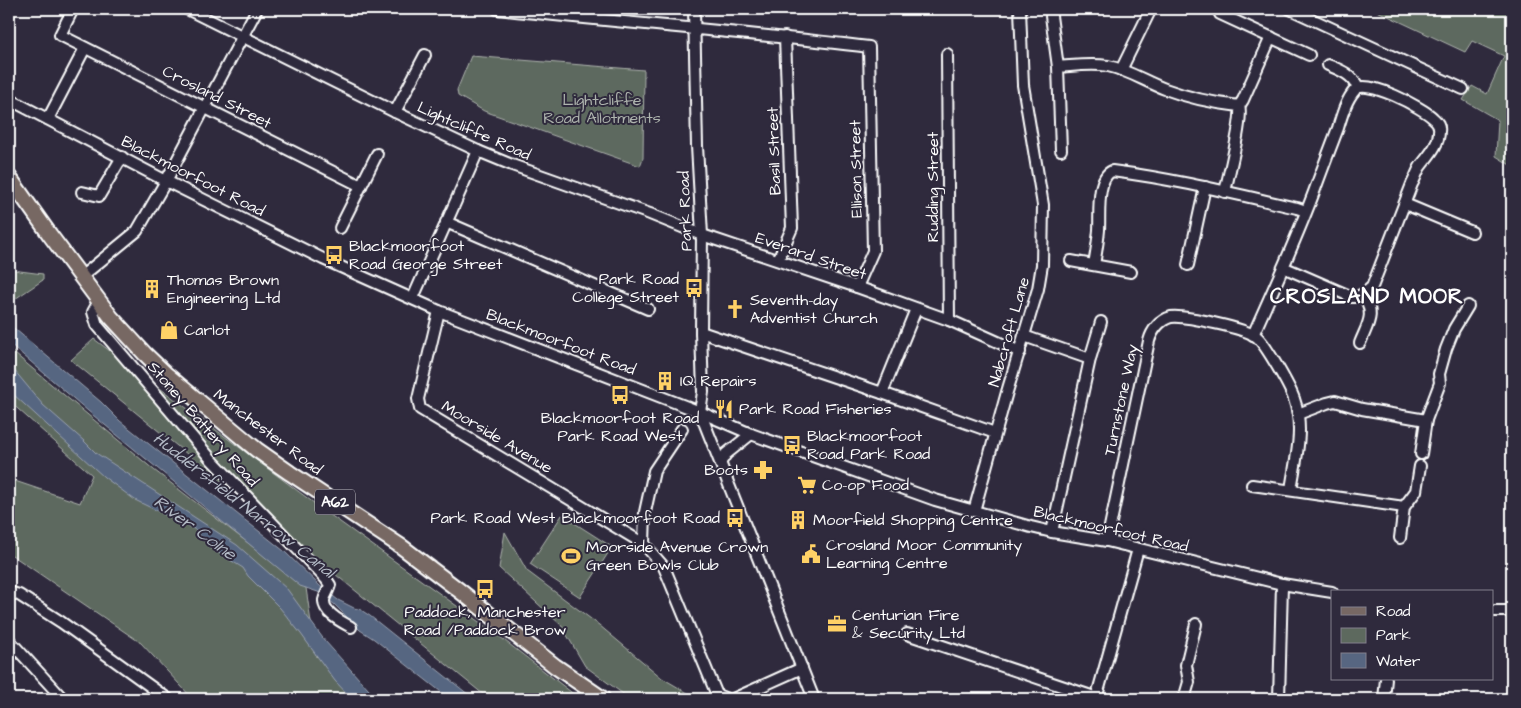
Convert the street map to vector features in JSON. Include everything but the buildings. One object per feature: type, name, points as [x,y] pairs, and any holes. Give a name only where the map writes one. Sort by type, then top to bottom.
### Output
[{"type":"main road","name":"Manchester Road","points":[[9,177],[99,301],[125,332],[167,375],[257,450],[410,552],[556,666],[603,699]]},
{"type":"street","name":"Crosland Street","points":[[73,9],[60,36],[361,186]]},
{"type":"street","name":"Lightcliffe Road","points":[[187,9],[478,151],[535,174],[650,214],[702,235]]},
{"type":"street","points":[[81,277],[137,231],[166,181],[257,9]]},
{"type":"street","points":[[498,9],[551,12],[694,29],[785,37]]},
{"type":"street","name":"Park Road","points":[[694,9],[697,146],[702,235],[701,332],[703,392],[700,412]]},
{"type":"street","name":"Nabcroft Lane","points":[[974,511],[1038,290],[1042,265],[1043,205],[1023,85],[1020,9]]},
{"type":"street","points":[[1121,70],[1151,9]]},
{"type":"street","points":[[1290,9],[1463,89]]},
{"type":"street","points":[[1220,14],[1309,55]]},
{"type":"street","points":[[1051,16],[1058,67],[1061,150]]},
{"type":"street","name":"Ellison Street","points":[[785,37],[869,46],[873,251],[857,287]]},
{"type":"street","name":"Basil Street","points":[[778,260],[792,228],[785,37]]},
{"type":"street","points":[[1239,106],[1271,37]]},
{"type":"street","points":[[48,119],[85,48]]},
{"type":"street","name":"Rudding Street","points":[[947,54],[949,320]]},
{"type":"street","points":[[395,112],[425,55]]},
{"type":"street","points":[[1058,67],[1086,64],[1107,66],[1188,97],[1239,106]]},
{"type":"street","points":[[1328,65],[1347,74],[1355,80],[1358,87]]},
{"type":"street","points":[[1283,267],[1352,297],[1363,294],[1372,287],[1412,184],[1437,143],[1440,132],[1439,125],[1434,118],[1394,95],[1369,86],[1355,89],[1346,106],[1306,211],[1253,335],[1261,342],[1290,390],[1298,414],[1299,436],[1291,490]]},
{"type":"street","name":"Blackmoorfoot Road","points":[[9,99],[122,156],[166,181],[323,259],[439,311],[700,412],[751,434],[935,500],[974,511],[1052,532],[1106,541],[1282,584],[1331,592]]},
{"type":"street","points":[[1225,192],[1241,110],[1239,106]]},
{"type":"street","points":[[413,298],[478,151]]},
{"type":"street","points":[[340,228],[377,154]]},
{"type":"street","points":[[82,192],[99,196],[122,156]]},
{"type":"street","points":[[1094,265],[1099,231],[1100,197],[1107,173],[1112,171],[1155,176],[1205,186],[1306,211]]},
{"type":"street","points":[[1188,265],[1205,186]]},
{"type":"street","points":[[1405,204],[1472,232]]},
{"type":"street","points":[[446,222],[648,309]]},
{"type":"street","name":"Everard Street","points":[[702,235],[949,320],[1020,352]]},
{"type":"street","points":[[1071,261],[1130,272]]},
{"type":"street","points":[[1360,343],[1371,317],[1369,304],[1363,294]]},
{"type":"street","name":"Stoney Battery Road","points":[[99,301],[93,312],[97,325],[211,459],[326,579],[330,585],[325,605],[338,620],[351,627]]},
{"type":"street","points":[[1421,454],[1426,420],[1440,383],[1439,374],[1446,349],[1454,329],[1468,306]]},
{"type":"street","points":[[882,393],[916,309]]},
{"type":"street","name":"Moorside Avenue","points":[[439,311],[418,399],[420,409],[644,544],[664,567],[717,695],[727,699]]},
{"type":"street","name":"Turnstone Way","points":[[1106,541],[1149,341],[1153,330],[1166,319],[1180,317],[1205,321],[1253,335]]},
{"type":"street","points":[[1052,532],[1090,359],[1101,322]]},
{"type":"street","points":[[701,332],[882,393],[995,434]]},
{"type":"street","points":[[1024,336],[1090,359]]},
{"type":"street","points":[[1298,414],[1335,401],[1362,410],[1426,420]]},
{"type":"street","points":[[700,412],[814,699]]},
{"type":"street","points":[[644,544],[646,512],[654,471],[682,429]]},
{"type":"street","points":[[720,463],[726,454],[751,434]]},
{"type":"street","points":[[1400,538],[1404,507],[1416,491],[1420,466]]},
{"type":"street","points":[[1252,485],[1404,507]]},
{"type":"street","points":[[907,634],[1097,699],[1138,549]]},
{"type":"street","points":[[1279,699],[1282,584]]},
{"type":"street","points":[[9,592],[20,595],[61,622],[168,699]]},
{"type":"street","points":[[1494,611],[1512,611]]},
{"type":"street","points":[[1184,699],[1189,682],[1186,665],[1196,624]]},
{"type":"street","points":[[9,640],[63,699]]},
{"type":"street","points":[[733,699],[802,668]]},
{"type":"street","points":[[1384,699],[1386,680]]},
{"type":"green space","points":[[1373,9],[1512,9],[1512,166],[1496,156],[1498,120],[1463,100],[1472,86],[1487,94],[1504,56],[1472,41],[1465,52]]},
{"type":"green space","name":"Lightcliffe Road Allotments","points":[[471,56],[644,70],[643,158],[640,166],[484,111],[458,96],[457,90]]},
{"type":"green space","points":[[9,269],[43,274],[43,280],[9,303]]},
{"type":"green space","points":[[94,339],[322,509],[500,637],[580,699],[489,699],[71,360]]},
{"type":"green space","points":[[9,349],[154,470],[306,588],[316,657],[319,654],[364,699],[193,699],[141,643],[9,553],[9,479],[80,503],[92,475],[9,401]]},
{"type":"green space","name":"Moorside Avenue Crown Green Bowls Club","points":[[562,515],[612,547],[580,597],[530,564]]},
{"type":"green space","points":[[505,532],[527,571],[599,625],[662,678],[698,699],[630,699],[585,666],[561,625],[499,568]]},
{"type":"water","points":[[9,324],[101,402],[120,421],[284,551],[320,586],[338,600],[370,616],[474,699],[450,699],[360,630],[334,604],[318,592],[300,586],[88,411],[9,343]]},
{"type":"water","name":"River Colne","points":[[9,364],[43,405],[96,453],[237,545],[287,589],[325,641],[377,699],[351,698],[335,681],[280,608],[248,576],[243,568],[209,547],[196,530],[135,500],[104,477],[13,394],[9,388]]},
{"type":"place","name":"Blackmoorfoot Road George Street","points":[[334,255]]},
{"type":"place","name":"Park Road College Street","points":[[694,288]]},
{"type":"place","name":"Thomas Brown Engineering Ltd","points":[[152,289]]},
{"type":"place","name":"Seventh-day Adventist Church","points":[[735,309]]},
{"type":"place","name":"Carlot","points":[[169,330]]},
{"type":"place","name":"IQ Repairs","points":[[665,381]]},
{"type":"place","name":"Blackmoorfoot Road Park Road West","points":[[620,395]]},
{"type":"place","name":"Park Road Fisheries","points":[[724,409]]},
{"type":"place","name":"Blackmoorfoot Road Park Road","points":[[792,445]]},
{"type":"place","name":"Boots","points":[[763,470]]},
{"type":"place","name":"Co-op Food","points":[[807,485]]},
{"type":"place","name":"Park Road West Blackmoorfoot Road","points":[[735,518]]},
{"type":"place","name":"Moorfield Shopping Centre","points":[[798,520]]},
{"type":"place","name":"Crosland Moor Community Learning Centre","points":[[811,554]]},
{"type":"place","name":"Moorside Avenue Crown Green Bowls Club","points":[[571,556]]},
{"type":"place","name":"Paddock, Manchester Road /Paddock Brow","points":[[485,589]]},
{"type":"place","name":"Centurian Fire & Security Ltd","points":[[837,624]]},
{"type":"district","name":"CROSLAND MOOR","points":[[1367,296]]},
{"type":"water label","name":"Huddersfield Narrow Canal","points":[[244,505]]}]
